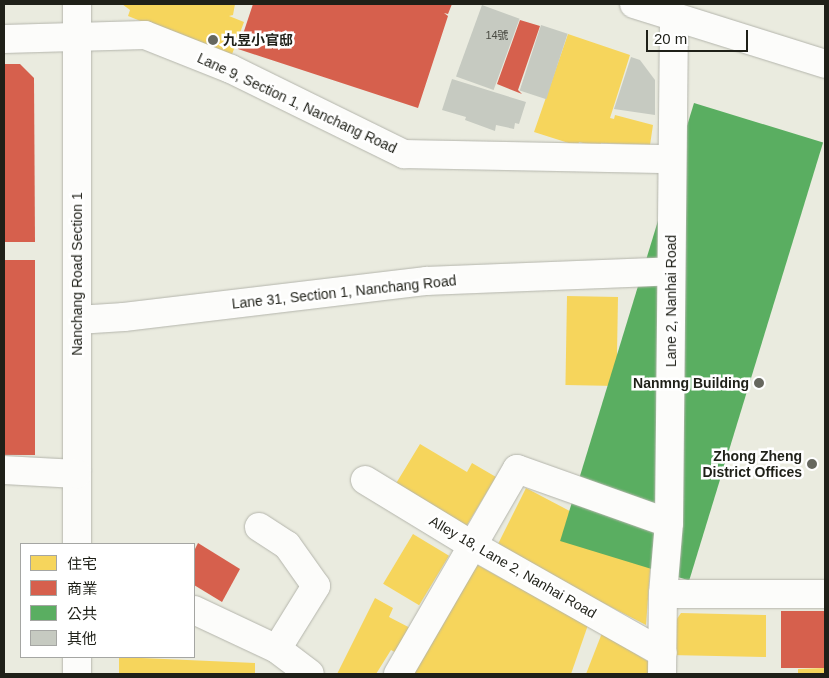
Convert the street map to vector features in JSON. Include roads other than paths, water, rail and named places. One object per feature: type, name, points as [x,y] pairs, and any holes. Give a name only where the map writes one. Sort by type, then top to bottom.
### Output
[{"type":"street","name":"Nanchang Road Section 1","points":[[77,4],[77,543]]},
{"type":"street","points":[[634,4],[825,64]]},
{"type":"street","name":"Lane 2, Nanhai Road","points":[[663,663],[663,594],[670,523],[674,17]]},
{"type":"street","name":"Lane 9, Section 1, Nanchang Road","points":[[4,40],[145,35],[231,69],[404,154],[672,159]]},
{"type":"street","name":"Lane 31, Section 1, Nanchang Road","points":[[77,320],[124,317],[427,281],[671,271]]},
{"type":"street","points":[[398,674],[517,469],[670,523]]},
{"type":"street","points":[[4,470],[77,474]]},
{"type":"street","name":"Alley 18, Lane 2, Nanhai Road","points":[[365,480],[663,663]]},
{"type":"street","points":[[259,527],[287,545],[316,586],[277,649]]},
{"type":"street","points":[[663,594],[825,594]]},
{"type":"street","points":[[195,610],[277,649],[310,674]]},
{"type":"street","points":[[77,658],[77,674]]},
{"type":"place","name":"九昱小官邸","points":[[213,40]]},
{"type":"place","name":"Nanmng Building","points":[[759,383]]},
{"type":"place","name":"Zhong Zheng District Offices","points":[[812,464]]}]
